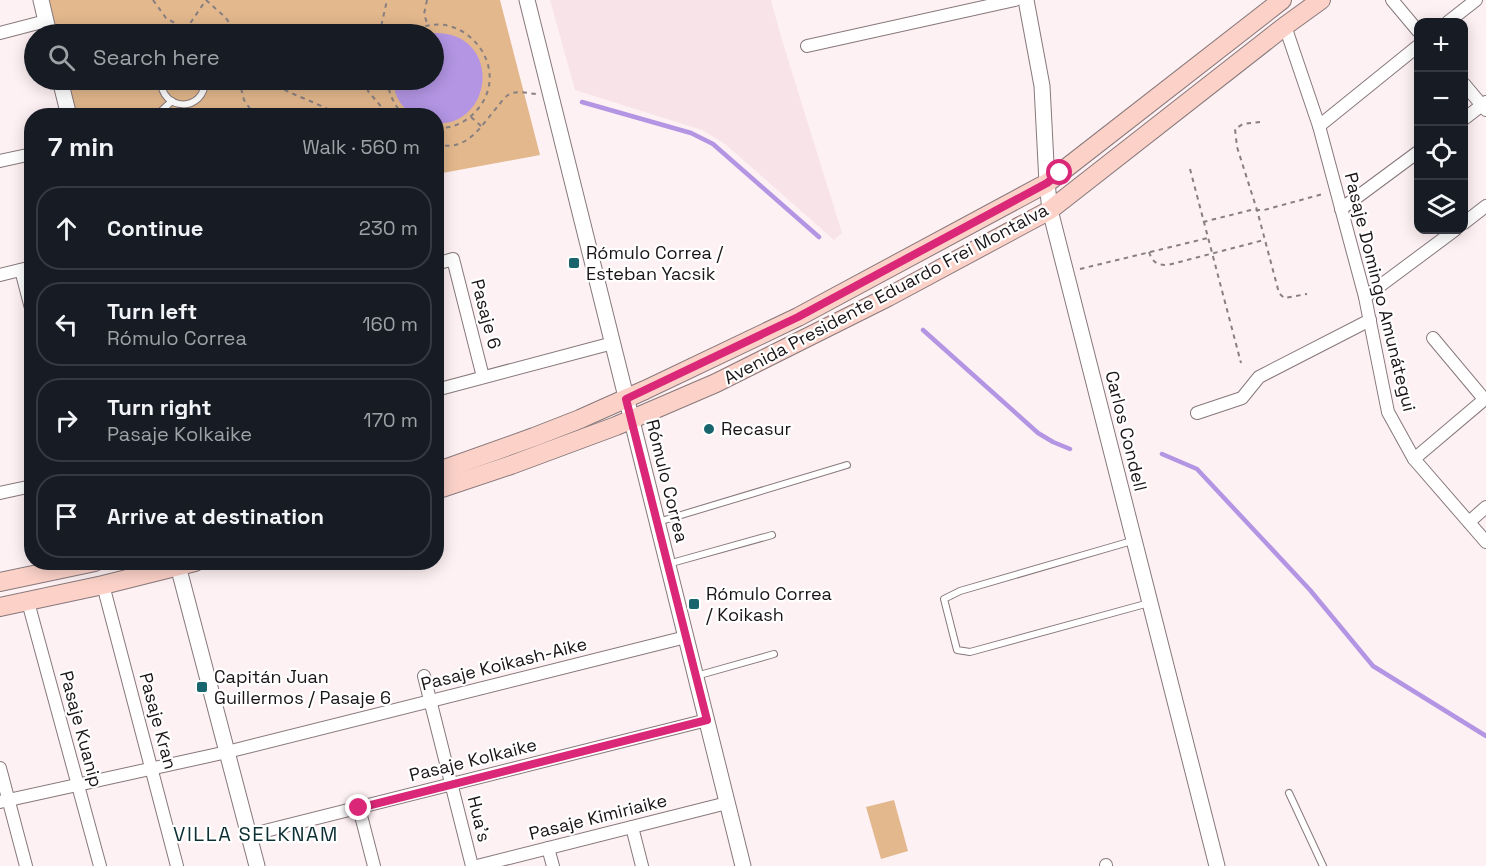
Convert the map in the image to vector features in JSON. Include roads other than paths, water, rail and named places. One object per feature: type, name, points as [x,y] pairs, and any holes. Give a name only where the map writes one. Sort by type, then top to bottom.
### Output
[{"type":"main road","name":"Avenida Presidente Eduardo Frei Montalva","points":[[444,469],[534,437],[626,399],[798,317],[1047,183],[1282,0]]},
{"type":"main road","name":"Avenida Presidente Eduardo Frei Montalva","points":[[444,487],[511,465],[632,419],[738,373],[888,297],[1050,210],[1321,0]]},
{"type":"main road","points":[[0,582],[57,570]]},
{"type":"main road","points":[[0,607],[160,570]]},
{"type":"street","points":[[41,0],[47,24]]},
{"type":"street","name":"Rómulo Correa","points":[[527,0],[743,866]]},
{"type":"street","points":[[807,46],[1015,0]]},
{"type":"street","name":"Carlos Condell","points":[[1026,0],[1042,86],[1050,210],[1217,866]]},
{"type":"street","points":[[1392,0],[1414,25]]},
{"type":"street","points":[[1453,18],[1476,0]]},
{"type":"street","name":"Pasaje Domingo Amunátegui","points":[[1286,26],[1319,126],[1365,297],[1388,412],[1414,459],[1486,542]]},
{"type":"street","points":[[0,33],[24,30]]},
{"type":"street","points":[[1319,126],[1414,50]]},
{"type":"street","points":[[1468,88],[1485,106],[1468,116]]},
{"type":"street","points":[[62,90],[67,108]]},
{"type":"street","points":[[0,161],[24,156]]},
{"type":"street","points":[[1341,210],[1414,156]]},
{"type":"street","points":[[1468,220],[1486,206]]},
{"type":"street","points":[[1365,297],[1450,234]]},
{"type":"street","name":"Pasaje 6","points":[[444,262],[453,259],[483,377]]},
{"type":"street","points":[[0,275],[24,269]]},
{"type":"street","points":[[1197,414],[1242,398],[1259,377],[1370,320]]},
{"type":"street","points":[[1414,459],[1485,399],[1433,338]]},
{"type":"street","points":[[444,388],[613,344]]},
{"type":"street","points":[[0,492],[24,488]]},
{"type":"street","points":[[1468,522],[1486,507]]},
{"type":"street","points":[[184,570],[227,752],[257,866]]},
{"type":"street","name":"Pasaje Kran","points":[[103,585],[177,866]]},
{"type":"street","name":"Pasaje Kuanip","points":[[28,602],[100,866]]},
{"type":"street","name":"Pasaje Koikash-Aike","points":[[4,801],[227,752],[686,637]]},
{"type":"street","name":"Hua's","points":[[424,676],[472,866]]},
{"type":"street","name":"Pasaje Kolkaike","points":[[249,836],[707,720]]},
{"type":"street","points":[[0,768],[4,801],[26,866]]},
{"type":"street","name":"Pasaje Kimiriaike","points":[[477,866],[728,803]]},
{"type":"street","points":[[359,808],[374,866]]},
{"type":"street","points":[[632,827],[642,866]]},
{"type":"street","points":[[549,848],[553,866]]},
{"type":"lane","points":[[162,90],[166,96],[178,104],[186,104],[198,99],[204,90]]},
{"type":"lane","points":[[164,108],[172,101]]},
{"type":"lane","points":[[657,522],[847,465]]},
{"type":"lane","points":[[668,564],[772,535]]},
{"type":"lane","points":[[1134,541],[960,591],[944,599],[957,650],[970,652],[1150,603]]},
{"type":"lane","points":[[696,676],[774,654]]},
{"type":"lane","points":[[1289,792],[1323,866]]},
{"type":"waterway","points":[[582,102],[691,133],[713,144],[819,237]]},
{"type":"waterway","points":[[923,330],[1038,433],[1070,449]]},
{"type":"waterway","points":[[1162,454],[1197,469],[1310,590],[1373,666],[1486,736]]},
{"type":"place","name":"Rómulo Correa / Esteban Yacsik","points":[[574,263]]},
{"type":"place","name":"Recasur","points":[[709,429]]},
{"type":"place","name":"Rómulo Correa / Koikash","points":[[694,604]]},
{"type":"place","name":"Capitán Juan Guillermos / Pasaje 6","points":[[202,687]]},
{"type":"district","name":"VILLA SELKNAM","points":[[256,834]]}]
